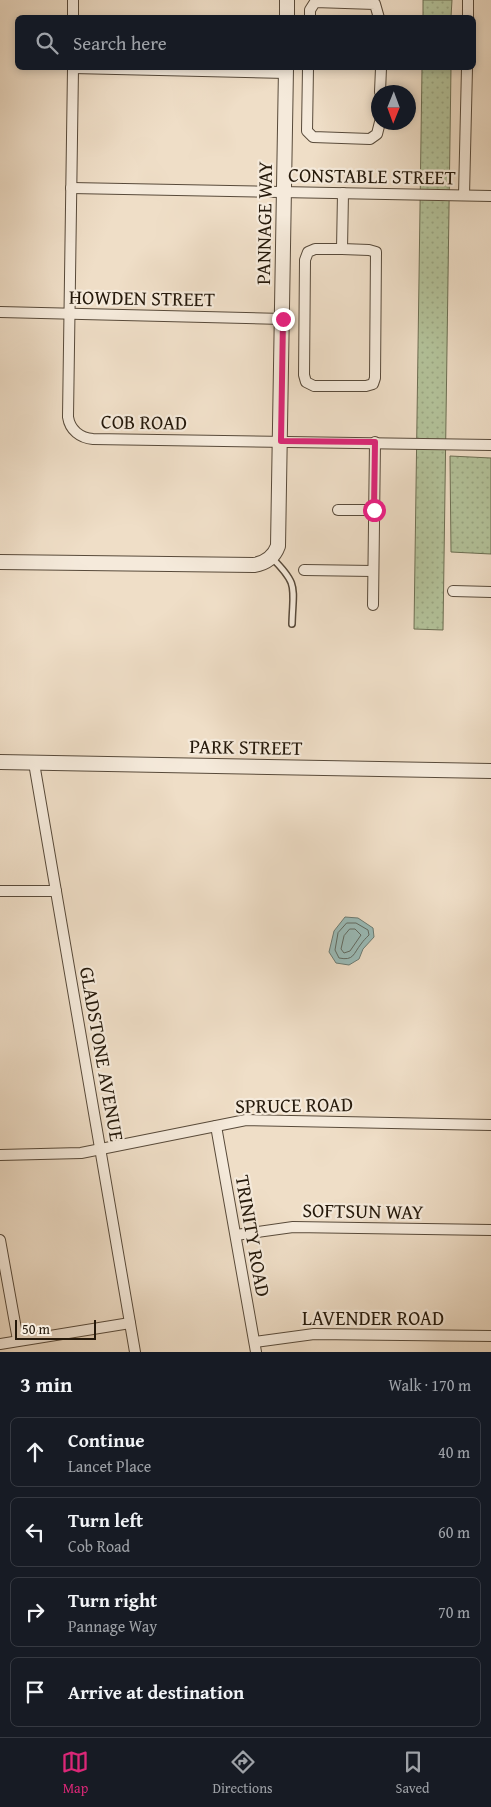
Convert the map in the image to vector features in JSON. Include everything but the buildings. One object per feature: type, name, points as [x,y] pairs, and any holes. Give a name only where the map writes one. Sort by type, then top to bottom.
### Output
[{"type":"street","points":[[73,0],[73,15]]},
{"type":"street","points":[[287,0],[287,15]]},
{"type":"street","points":[[468,0],[468,15]]},
{"type":"street","points":[[310,15],[310,10],[315,2],[345,1],[376,4],[378,15]]},
{"type":"street","name":"COB ROAD","points":[[73,70],[68,417],[72,428],[79,435],[93,439],[491,445]]},
{"type":"street","name":"PANNAGE WAY","points":[[272,557],[278,546],[286,70]]},
{"type":"street","points":[[308,70],[307,131],[313,137],[370,139],[377,134],[378,130]]},
{"type":"street","points":[[380,85],[381,70]]},
{"type":"street","points":[[464,195],[467,70]]},
{"type":"street","name":"CONSTABLE STREET","points":[[72,188],[491,196]]},
{"type":"street","points":[[342,249],[343,193]]},
{"type":"street","points":[[316,249],[342,249],[376,252],[375,378],[373,384],[366,386],[314,386],[306,382],[304,375],[305,260],[308,252],[316,249]]},
{"type":"street","name":"HOWDEN STREET","points":[[0,312],[283,319]]},
{"type":"street","points":[[373,606],[375,442]]},
{"type":"street","points":[[338,510],[374,510]]},
{"type":"street","points":[[0,562],[254,565],[272,557]]},
{"type":"street","points":[[304,570],[374,571]]},
{"type":"street","points":[[453,591],[491,592]]},
{"type":"street","name":"PARK STREET","points":[[0,762],[491,771]]},
{"type":"street","name":"GLADSTONE AVENUE","points":[[34,763],[135,1352]]},
{"type":"street","points":[[0,891],[56,891]]},
{"type":"street","name":"SPRUCE ROAD","points":[[0,1155],[71,1154],[257,1120],[491,1125]]},
{"type":"street","name":"TRINITY ROAD","points":[[216,1126],[255,1347]]},
{"type":"street","name":"SOFTSUN WAY","points":[[236,1236],[293,1227],[491,1230]]},
{"type":"street","points":[[0,1240],[18,1340]]},
{"type":"street","points":[[0,1344],[130,1323]]},
{"type":"street","name":"LAVENDER ROAD","points":[[255,1347],[314,1334],[491,1336]]},
{"type":"lane","points":[[272,557],[288,574],[293,583],[292,624]]},
{"type":"green space","points":[[423,0],[452,0],[451,15],[423,15]]},
{"type":"green space","points":[[422,70],[451,70],[443,630],[414,629]]},
{"type":"green space","points":[[450,456],[491,458],[491,554],[451,552]]},
{"type":"water","points":[[345,917],[358,918],[373,928],[374,937],[363,949],[359,959],[349,965],[336,963],[329,952],[334,931]]},
{"type":"route","points":[[283,319],[281,441],[375,442],[374,510]]}]
